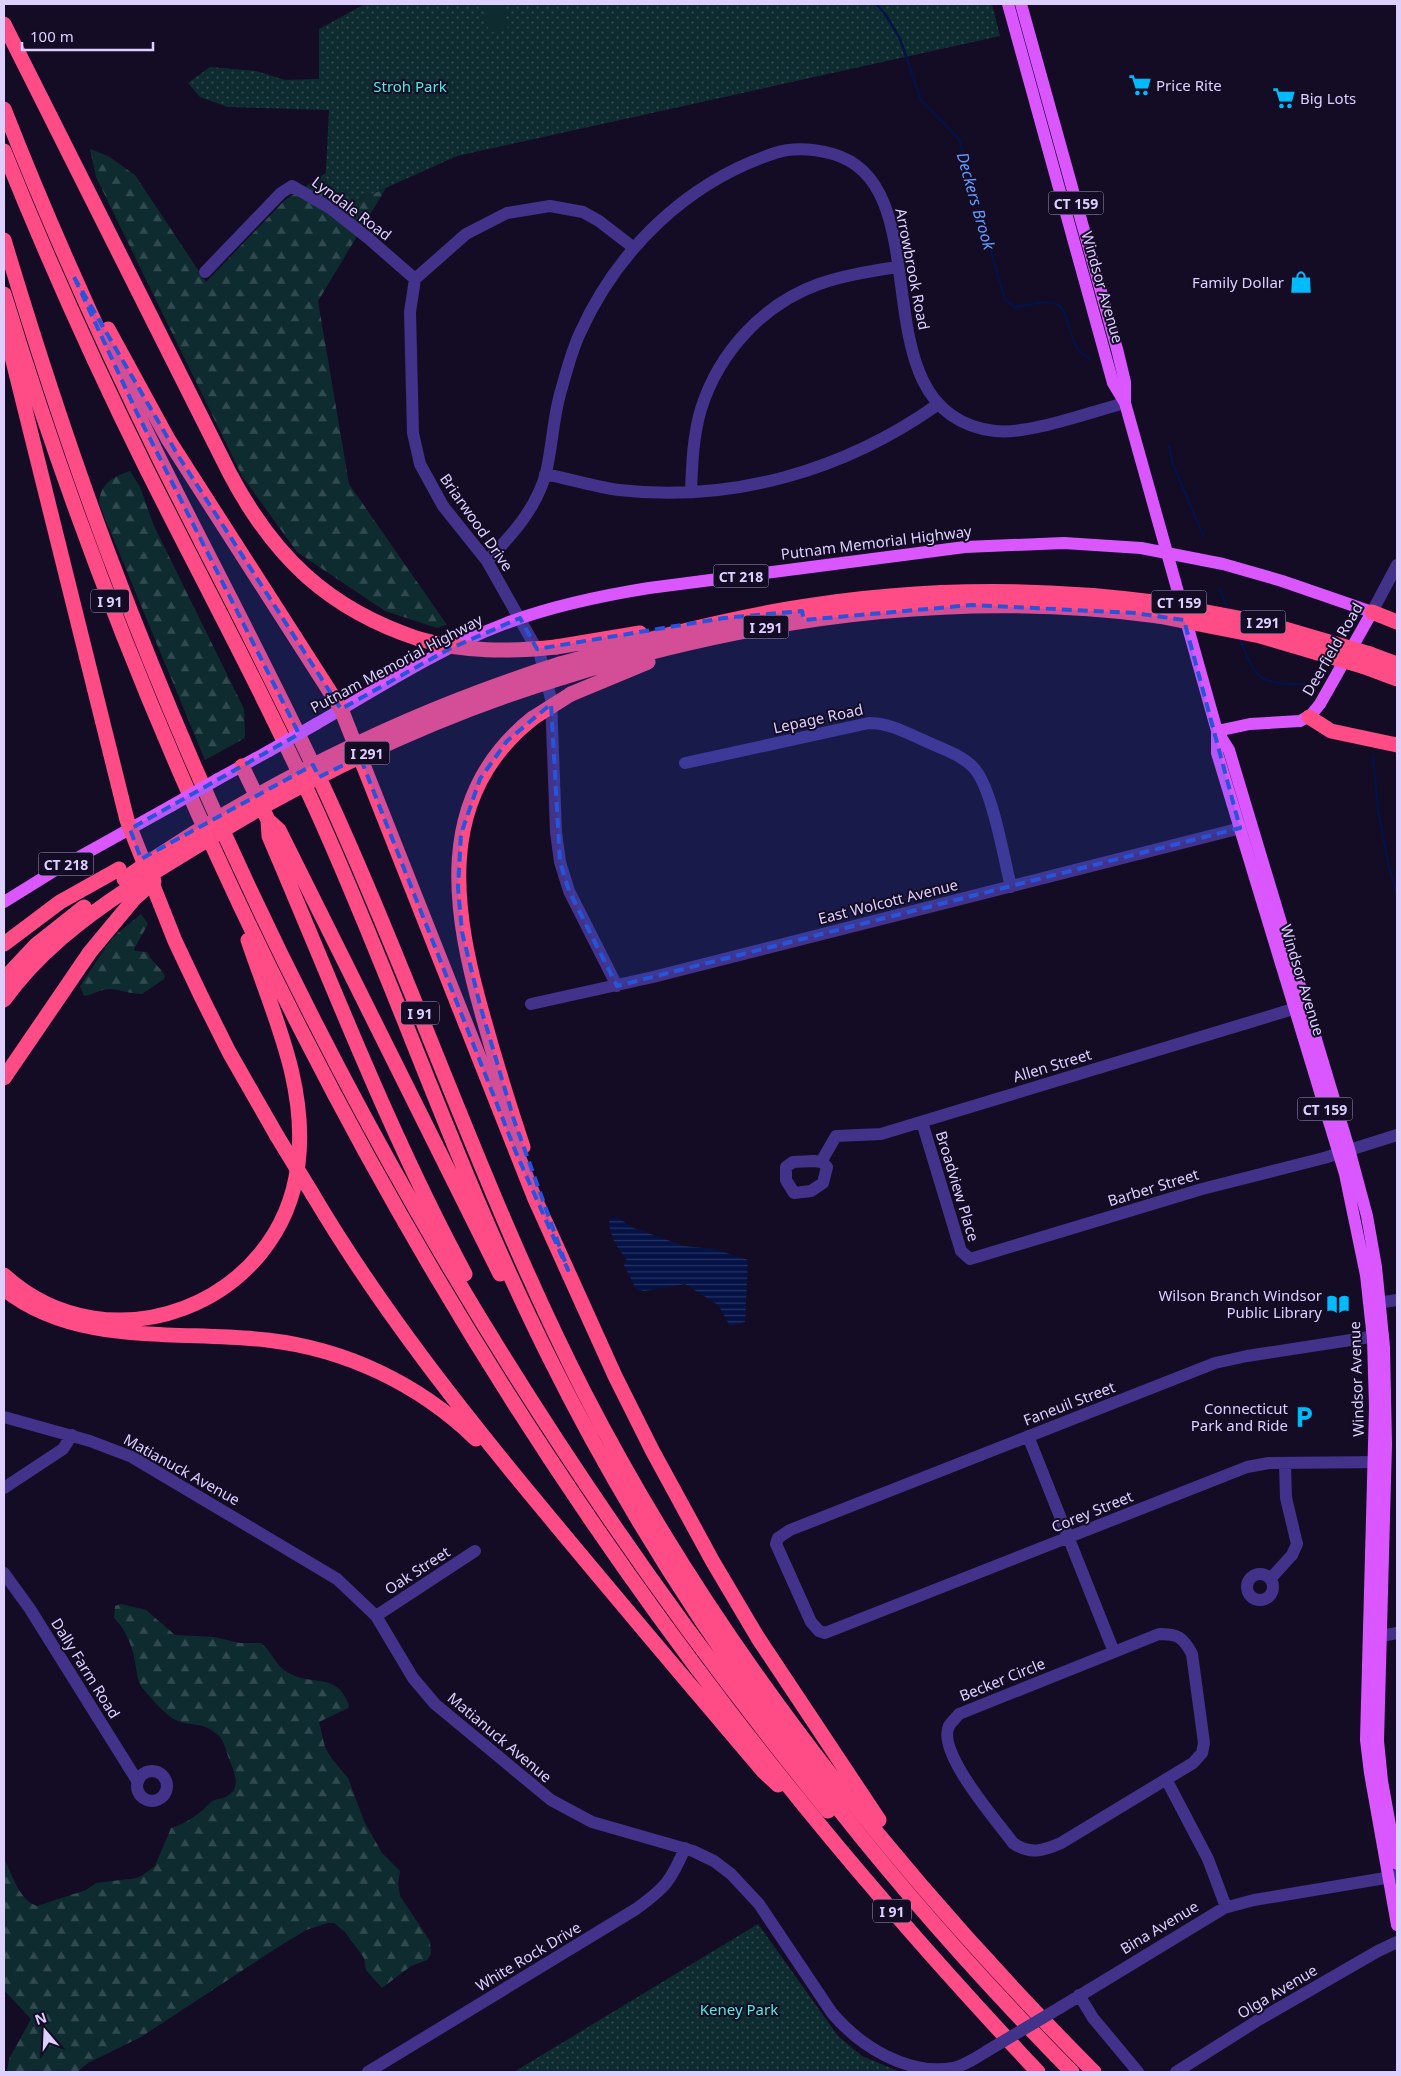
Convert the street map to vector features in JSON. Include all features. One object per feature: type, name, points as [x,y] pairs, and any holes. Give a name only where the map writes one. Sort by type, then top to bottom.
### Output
[{"type":"highway","points":[[4,24],[230,474],[257,522],[286,558],[324,591],[369,618],[419,638],[443,645],[479,650],[523,650],[556,647],[724,618],[763,620]]},
{"type":"highway","name":"I 91","points":[[4,109],[74,277],[141,420],[270,674],[327,794],[396,955],[505,1224],[586,1395],[650,1510],[740,1651],[816,1755],[911,1873],[996,1970],[1094,2072]]},
{"type":"highway","points":[[4,151],[47,254],[115,404],[313,803],[379,957],[489,1226],[566,1391],[656,1549],[715,1641],[772,1722],[912,1898],[1072,2072]]},
{"type":"highway","points":[[4,240],[61,421],[113,566],[170,707],[253,893],[328,1048],[414,1205],[513,1372],[580,1475],[717,1668],[803,1780],[926,1928],[1060,2072]]},
{"type":"highway","points":[[74,277],[106,324],[175,451],[341,709],[517,1155],[559,1255],[568,1270]]},
{"type":"highway","name":"I 91","points":[[4,294],[50,438],[112,608],[155,713],[282,991],[345,1114],[421,1249],[484,1354],[567,1483],[665,1624],[796,1796],[915,1939],[1038,2072]]},
{"type":"highway","points":[[4,304],[10,349],[108,752],[130,829],[201,996],[233,1060],[313,1195],[396,1322],[454,1399],[522,1484],[762,1771],[796,1796]]},
{"type":"highway","name":"I 291","points":[[127,884],[186,837],[273,786],[367,738],[478,692],[562,670],[660,649],[763,620],[972,605],[1156,609],[1267,638],[1366,660],[1397,664]]},
{"type":"highway","points":[[1372,612],[1397,622]]},
{"type":"highway","points":[[763,620],[642,664],[571,694],[533,718],[495,756],[472,795],[466,812],[459,848],[459,900],[465,949],[488,1035],[514,1120],[568,1270],[635,1417],[712,1562],[775,1665],[879,1820],[911,1873]]},
{"type":"highway","name":"I 291","points":[[1366,660],[1397,679]]},
{"type":"highway","name":"I 291","points":[[127,884],[182,856],[268,804],[374,750],[562,670]]},
{"type":"highway","points":[[1309,717],[1331,731],[1397,745]]},
{"type":"highway","points":[[242,766],[268,820],[279,830],[542,1355],[566,1391]]},
{"type":"highway","points":[[268,820],[268,836],[411,1166],[472,1286],[580,1475]]},
{"type":"highway","points":[[4,944],[60,902],[127,884]]},
{"type":"highway","points":[[4,979],[51,932],[127,884]]},
{"type":"highway","points":[[4,1000],[21,978],[49,949],[127,884]]},
{"type":"highway","points":[[4,1078],[96,944],[127,884]]},
{"type":"highway","points":[[4,1275],[35,1297],[73,1313],[112,1320],[147,1318],[187,1308],[224,1288],[255,1259],[274,1233],[288,1206],[296,1178],[300,1148],[298,1113],[282,1035],[247,937],[239,900]]},
{"type":"highway","points":[[4,1289],[39,1312],[83,1326],[117,1331],[268,1340],[310,1347],[350,1359],[392,1378],[430,1401],[464,1428],[522,1484]]},
{"type":"main road","name":"Windsor Avenue","points":[[1008,4],[1043,132],[1105,331],[1125,382],[1125,403],[1165,552],[1217,731],[1217,753],[1246,826],[1344,1151],[1355,1214],[1375,1304],[1378,1336],[1381,1636],[1373,1684],[1379,1760],[1397,1864]]},
{"type":"main road","name":"Windsor Avenue","points":[[1021,4],[1056,132],[1105,331]]},
{"type":"main road","points":[[1043,132],[1056,132]]},
{"type":"main road","name":"Putnam Memorial Highway","points":[[4,902],[34,882],[449,649],[520,618],[612,594],[964,546],[1064,543],[1165,552],[1253,572],[1372,612]]},
{"type":"main road","name":"Deerfield Road","points":[[1217,731],[1250,724],[1296,722],[1309,717],[1320,704],[1372,612]]},
{"type":"main road","name":"Windsor Avenue","points":[[1380,1462],[1373,1684],[1368,1756],[1393,1876],[1397,1925]]},
{"type":"street","name":"Arrowbrook Road","points":[[487,561],[517,529],[531,509],[545,474],[558,403],[578,336],[604,288],[634,248],[658,222],[713,180],[752,161],[782,151],[802,149],[837,156],[856,165],[880,194],[889,218],[914,357],[922,383],[938,405],[955,418],[974,427],[1018,432],[1125,403]]},
{"type":"street","name":"Lyndale Road","points":[[205,272],[284,190],[292,186],[330,208],[415,279]]},
{"type":"street","points":[[415,279],[466,234],[507,214],[531,208],[550,206],[582,212],[598,221],[634,248]]},
{"type":"street","points":[[691,492],[694,444],[704,402],[712,379],[731,349],[754,324],[780,302],[820,283],[897,267]]},
{"type":"street","name":"Briarwood Drive","points":[[415,279],[410,312],[415,446],[429,485],[443,506],[487,561],[540,655],[548,684],[552,716],[556,832],[562,869],[573,899],[617,986]]},
{"type":"street","points":[[545,474],[618,490],[691,492],[729,489],[768,482],[818,468],[864,449],[907,427],[938,405]]},
{"type":"street","name":"Deerfield Road","points":[[1372,612],[1397,565]]},
{"type":"street","name":"Lepage Road","points":[[685,763],[869,723],[896,728],[958,756],[974,768],[980,776],[987,794],[1011,887]]},
{"type":"street","name":"East Wolcott Avenue","points":[[531,1004],[596,988],[617,986],[1246,826]]},
{"type":"street","name":"Allen Street","points":[[821,1162],[831,1140],[837,1135],[875,1135],[1300,1007]]},
{"type":"street","name":"Broadview Place","points":[[922,1122],[961,1251],[966,1258]]},
{"type":"street","name":"Barber Street","points":[[966,1258],[975,1259],[1219,1184],[1397,1135]]},
{"type":"street","points":[[1375,1304],[1397,1300]]},
{"type":"street","name":"Faneuil Street","points":[[819,1631],[811,1622],[777,1552],[776,1544],[778,1538],[790,1530],[1215,1363],[1247,1356],[1378,1336]]},
{"type":"street","name":"Matianuck Avenue","points":[[4,1416],[72,1435],[132,1457],[337,1579],[376,1616],[413,1678],[435,1704],[551,1800],[592,1822],[685,1848],[714,1861],[745,1888],[832,2013],[859,2040],[885,2056],[910,2066],[940,2070],[963,2069]]},
{"type":"street","points":[[4,1488],[63,1449],[72,1435]]},
{"type":"street","points":[[1028,1436],[1114,1652]]},
{"type":"street","name":"Corey Street","points":[[819,1631],[831,1631],[1247,1467],[1258,1464],[1380,1462]]},
{"type":"street","points":[[1271,1578],[1292,1555],[1297,1544],[1286,1498],[1285,1463]]},
{"type":"street","name":"Oak Street","points":[[376,1616],[476,1552]]},
{"type":"street","name":"Dally Farm Road","points":[[4,1573],[30,1609],[138,1782]]},
{"type":"street","points":[[1381,1636],[1397,1633]]},
{"type":"street","name":"Becker Circle","points":[[1159,1634],[1175,1634],[1187,1644],[1192,1654],[1204,1742],[1202,1753],[1193,1764],[1166,1780],[1061,1843],[1041,1852],[1022,1850],[1013,1843],[956,1764],[949,1751],[947,1739],[948,1726],[959,1714],[1159,1634]]},
{"type":"street","points":[[1166,1780],[1208,1859],[1226,1908]]},
{"type":"street","name":"White Rock Drive","points":[[368,2072],[636,1910],[662,1890],[676,1870],[685,1848]]},
{"type":"street","name":"Bina Avenue","points":[[963,2069],[987,2052],[1080,1995],[1226,1908],[1254,1900],[1393,1876]]},
{"type":"street","name":"Olga Avenue","points":[[1176,2072],[1260,2018],[1397,1942]]},
{"type":"street","points":[[1080,1995],[1098,2024],[1138,2072]]},
{"type":"highlighted area","points":[[74,277],[179,457],[341,709],[449,649],[520,618],[537,649],[724,618],[802,611],[804,620],[972,605],[1135,613],[1184,620],[1240,828],[617,986],[569,891],[560,862],[551,704],[507,741],[480,779],[461,834],[458,888],[462,932],[480,1005],[514,1120],[568,1270],[517,1155],[360,757],[319,777],[313,765],[141,859],[130,829],[299,734],[137,413]]},
{"type":"green space","name":"Stroh Park","points":[[365,4],[992,4],[1000,36],[457,156],[343,207],[325,191],[329,110],[228,107],[200,97],[188,83],[210,67],[256,71],[285,80],[319,79],[319,29]]},
{"type":"green space","points":[[482,4],[502,4],[508,29],[489,33]]},
{"type":"green space","points":[[90,149],[108,156],[135,175],[206,282],[285,200],[326,173],[325,191],[343,207],[386,188],[318,301],[349,484],[447,625],[437,628],[385,611],[297,552],[242,476],[96,177]]},
{"type":"green space","points":[[130,471],[140,487],[154,526],[244,709],[245,738],[205,760],[99,504],[102,491],[108,482]]},
{"type":"green space","points":[[141,914],[148,924],[134,949],[135,951],[147,952],[165,976],[164,979],[142,994],[108,989],[84,996],[80,986],[112,938]]},
{"type":"green space","points":[[121,1604],[146,1610],[175,1635],[214,1637],[240,1643],[261,1643],[279,1666],[287,1672],[305,1679],[330,1684],[344,1694],[349,1705],[348,1708],[319,1722],[325,1747],[332,1759],[348,1778],[364,1821],[382,1853],[400,1871],[398,1884],[400,1896],[430,1941],[431,1954],[427,1960],[411,1966],[382,1988],[366,1970],[364,1958],[345,1932],[334,1923],[328,1923],[306,1930],[141,2037],[88,2063],[77,2072],[7,2072],[9,2059],[31,2019],[4,1990],[4,1859],[25,1898],[37,1906],[86,1890],[96,1883],[137,1878],[155,1866],[171,1828],[192,1818],[212,1802],[229,1795],[235,1787],[234,1772],[220,1737],[212,1730],[198,1725],[183,1723],[169,1716],[140,1684],[130,1644],[122,1627],[114,1618],[115,1606]]},
{"type":"green space","name":"Keney Park","points":[[758,1924],[838,2036],[862,2056],[900,2072],[514,2072]]},
{"type":"shaded area","points":[[612,1218],[619,1218],[631,1227],[684,1246],[714,1249],[748,1260],[745,1322],[730,1326],[718,1305],[685,1284],[644,1291],[636,1289],[624,1265],[627,1260],[611,1232],[609,1221]]},
{"type":"waterway","name":"Deckers Brook","points":[[876,4],[886,15],[900,39],[921,100],[959,139],[1005,300],[1015,307],[1045,302],[1060,306],[1067,319],[1076,345],[1090,359]]},
{"type":"waterway","name":"Deckers Brook","points":[[1169,447],[1173,464],[1203,535]]},
{"type":"waterway","name":"Deckers Brook","points":[[1220,589],[1228,611]]},
{"type":"waterway","name":"Deckers Brook","points":[[1239,637],[1251,665],[1262,678],[1280,683],[1310,685]]},
{"type":"waterway","name":"Deckers Brook","points":[[1373,755],[1378,810],[1389,867],[1397,895]]},
{"type":"place","name":"Price Rite","points":[[1140,85]]},
{"type":"place","name":"Big Lots","points":[[1284,98]]},
{"type":"place","name":"Family Dollar","points":[[1301,282]]},
{"type":"place","name":"Wilson Branch Windsor Public Library","points":[[1338,1304]]},
{"type":"place","name":"Connecticut Park and Ride","points":[[1304,1417]]}]
